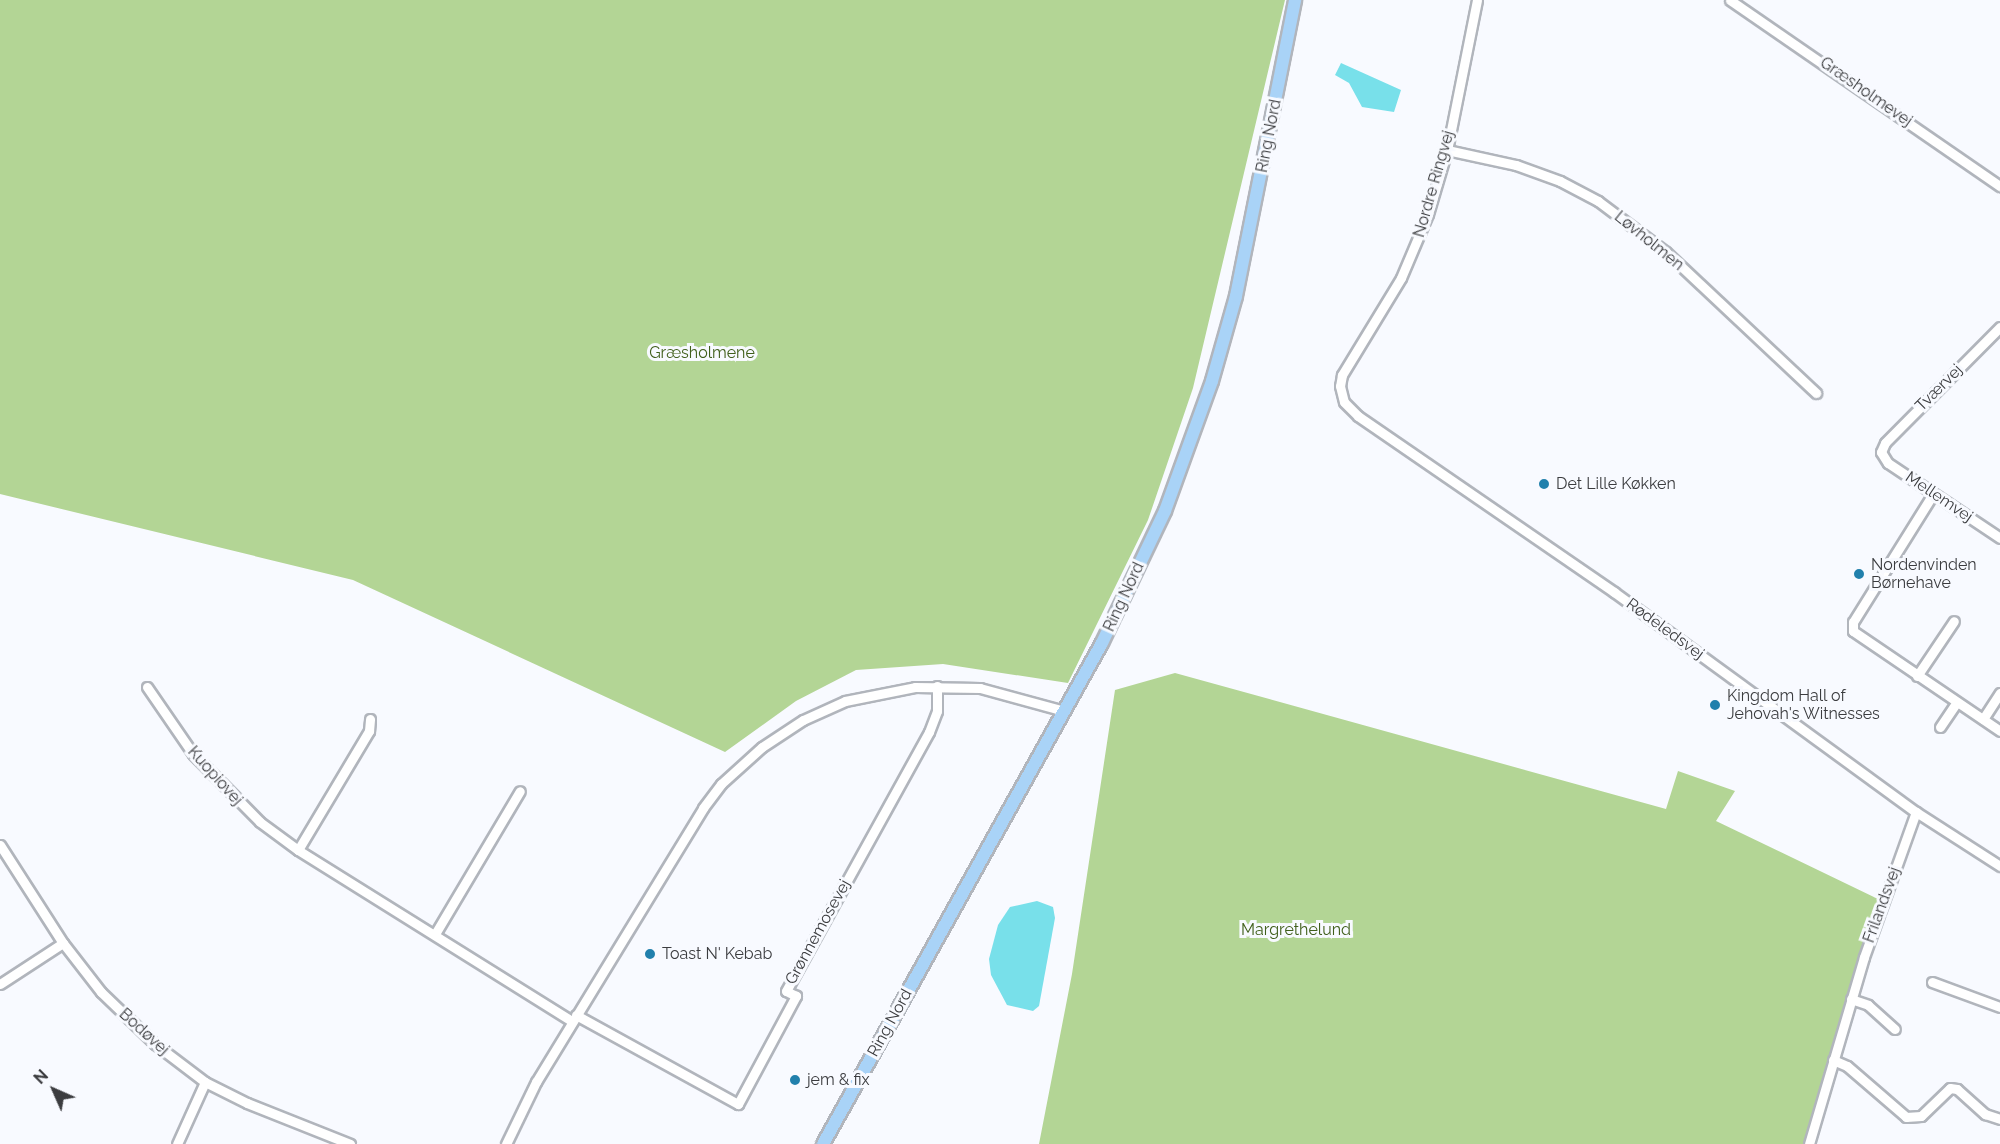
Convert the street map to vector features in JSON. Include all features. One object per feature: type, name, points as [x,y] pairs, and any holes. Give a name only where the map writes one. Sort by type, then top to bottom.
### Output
[{"type":"main road","name":"Ring Nord","points":[[823,1144],[1102,643],[1165,511],[1212,381],[1236,296],[1295,0]]},
{"type":"street","name":"Nordre Ringvej","points":[[1340,386],[1347,366],[1414,250],[1447,150],[1477,0]]},
{"type":"street","name":"Græsholmevej","points":[[1730,0],[2000,186]]},
{"type":"street","name":"Løvholmen","points":[[1447,150],[1516,165],[1560,181],[1598,201],[1666,252],[1816,393]]},
{"type":"street","name":"Tværvej","points":[[1881,452],[1885,442],[2000,327]]},
{"type":"street","name":"Rødeledsvej","points":[[1340,386],[1344,402],[1358,416],[1614,592],[1916,812],[2000,866]]},
{"type":"street","name":"Mellemvej","points":[[1881,452],[1888,463],[2000,538]]},
{"type":"street","points":[[1933,494],[1853,622],[1853,631],[2000,731]]},
{"type":"street","points":[[1917,676],[1954,621]]},
{"type":"street","points":[[506,1144],[574,1018],[703,808],[747,759],[802,720],[844,701],[892,690],[937,686],[998,691],[1064,711]]},
{"type":"street","name":"Grønnemosevej","points":[[574,1018],[738,1104],[796,996],[786,991],[929,732],[937,711],[937,686]]},
{"type":"street","name":"Kuopiovej","points":[[147,687],[193,754],[260,822],[298,850],[574,1018]]},
{"type":"street","points":[[1983,719],[2000,693]]},
{"type":"street","points":[[1940,727],[1957,702]]},
{"type":"street","points":[[298,850],[369,730],[370,719]]},
{"type":"street","points":[[435,934],[520,791]]},
{"type":"street","name":"Frilandsvej","points":[[1809,1144],[1851,999],[1916,812]]},
{"type":"street","name":"Bodøvej","points":[[0,845],[63,943],[124,1016],[205,1082],[247,1103],[350,1144]]},
{"type":"street","points":[[0,984],[63,943]]},
{"type":"street","points":[[1932,982],[2000,1007]]},
{"type":"street","points":[[1851,999],[1868,1005],[1895,1029]]},
{"type":"street","points":[[1833,1060],[1847,1066],[1906,1117],[1921,1116],[1950,1088],[1957,1089],[1985,1114],[2000,1119]]},
{"type":"street","points":[[177,1144],[205,1082]]},
{"type":"green space","name":"Græsholmene","points":[[0,0],[1285,0],[1193,388],[1148,520],[1068,683],[943,664],[856,670],[796,701],[725,752],[353,580],[0,494]]},
{"type":"green space","name":"Margrethelund","points":[[1175,673],[1666,809],[1678,771],[1735,791],[1716,821],[1878,899],[1804,1144],[1039,1144],[1072,974],[1115,690]]},
{"type":"water","points":[[1341,63],[1401,90],[1394,112],[1362,107],[1349,83],[1335,75]]},
{"type":"water","points":[[1037,901],[1053,907],[1055,918],[1039,1006],[1033,1011],[1007,1005],[991,975],[989,959],[998,925],[1010,907]]},
{"type":"place","name":"Det Lille Køkken","points":[[1544,484]]},
{"type":"place","name":"Nordenvinden Børnehave","points":[[1859,574]]},
{"type":"place","name":"Kingdom Hall of Jehovah's Witnesses","points":[[1715,705]]},
{"type":"place","name":"Toast N' Kebab","points":[[650,954]]},
{"type":"place","name":"jem & fix","points":[[795,1080]]}]
